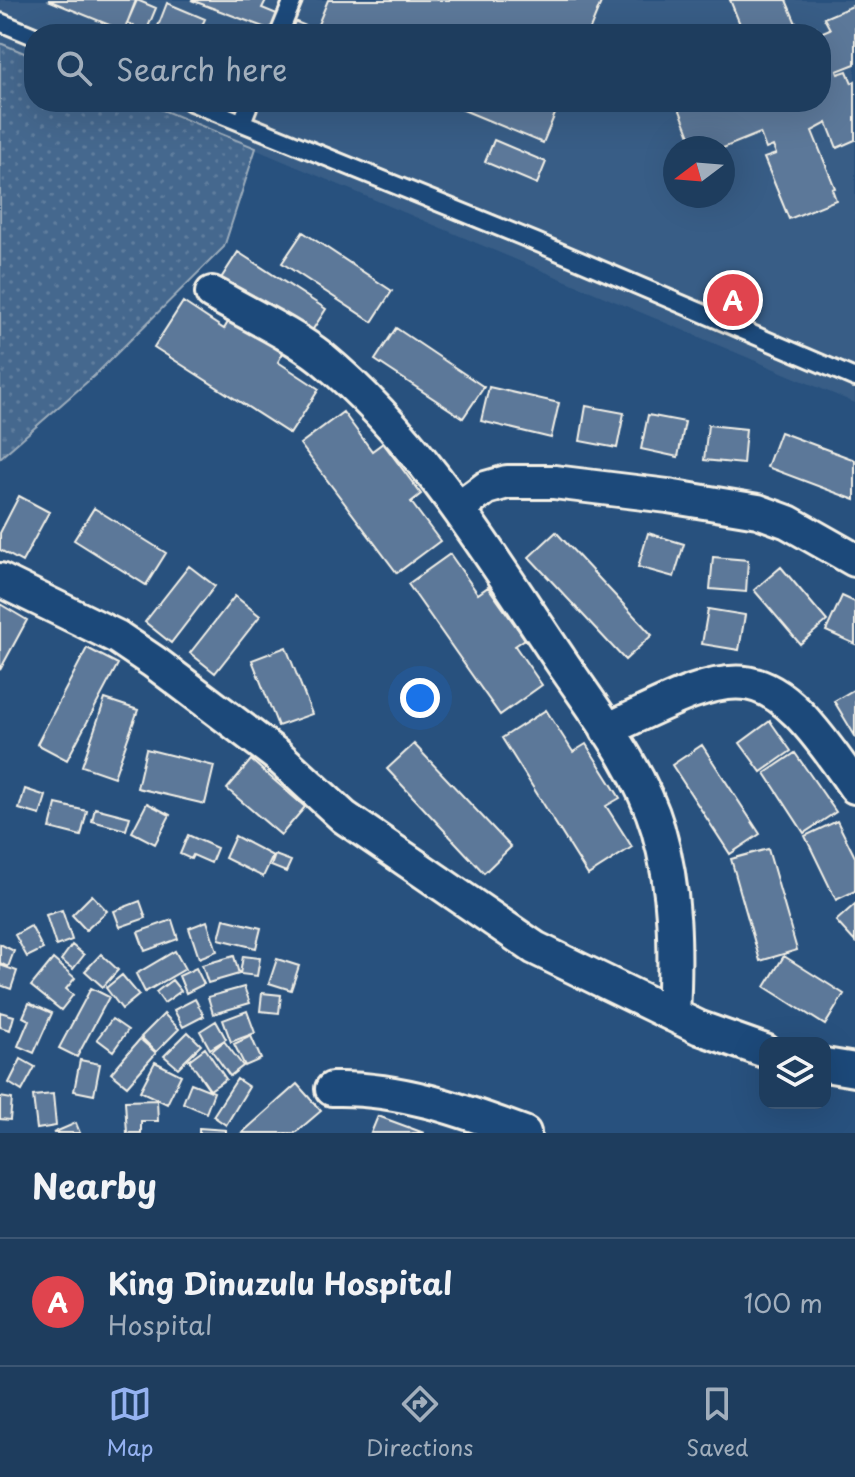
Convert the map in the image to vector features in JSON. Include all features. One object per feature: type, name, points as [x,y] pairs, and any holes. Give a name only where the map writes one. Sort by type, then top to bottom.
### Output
[{"type":"street","points":[[212,293],[320,357],[406,438],[459,508],[607,730],[657,825],[669,872],[675,917],[673,1015]]},
{"type":"street","points":[[459,508],[486,488],[507,482],[554,482],[668,496],[758,511],[788,522],[855,560]]},
{"type":"street","points":[[0,580],[117,637],[154,662],[277,755],[344,817],[535,948],[673,1015],[759,1049]]},
{"type":"street","points":[[607,730],[694,689],[733,681],[754,684],[776,693],[795,707],[855,787]]},
{"type":"street","points":[[831,1066],[855,1070]]},
{"type":"street","points":[[332,1089],[362,1088],[392,1093],[441,1105],[524,1133]]},
{"type":"lane","points":[[283,24],[293,0]]},
{"type":"lane","points":[[0,22],[24,32]]},
{"type":"lane","points":[[216,112],[855,378]]},
{"type":"lane","points":[[242,122],[246,112]]},
{"type":"shaded area","points":[[0,0],[855,0],[855,403],[167,112],[831,112],[831,24],[24,24],[24,53],[0,43]]},
{"type":"shaded area","points":[[0,43],[24,53],[24,112],[168,112],[256,148],[224,247],[95,375],[0,458]]},
{"type":"building","points":[[48,0],[136,0],[127,24],[107,24]]},
{"type":"building","points":[[137,0],[156,8],[149,24],[127,23]]},
{"type":"building","points":[[191,0],[266,0],[262,8],[301,24],[255,24]]},
{"type":"building","points":[[328,0],[602,0],[592,24],[318,24]]},
{"type":"building","points":[[730,0],[786,0],[796,24],[740,24]]},
{"type":"building","points":[[167,3],[205,19],[203,24],[159,24]]},
{"type":"building","points":[[855,5],[855,64],[837,71],[838,74],[847,71],[852,83],[855,81],[855,140],[837,148],[827,123],[812,131],[835,188],[832,189],[836,200],[789,219],[764,158],[776,154],[773,146],[766,149],[760,133],[735,143],[735,136],[690,136],[681,112],[831,112],[831,24],[827,24],[824,18]]},
{"type":"building","points":[[468,112],[556,112],[543,143]]},
{"type":"building","points":[[494,140],[546,162],[537,184],[485,162]]},
{"type":"building","points":[[303,232],[392,291],[372,322],[282,263]]},
{"type":"building","points":[[238,252],[326,309],[306,340],[218,283]]},
{"type":"building","points":[[183,302],[224,329],[231,317],[284,351],[278,362],[319,389],[290,434],[154,347]]},
{"type":"building","points":[[396,328],[484,387],[463,418],[375,360]]},
{"type":"building","points":[[489,387],[559,403],[551,438],[481,421]]},
{"type":"building","points":[[586,406],[624,413],[617,448],[580,441]]},
{"type":"building","points":[[343,412],[372,451],[383,443],[421,494],[411,502],[440,541],[397,573],[300,444]]},
{"type":"building","points":[[648,415],[685,422],[678,457],[641,449]]},
{"type":"building","points":[[708,425],[746,429],[743,464],[704,460]]},
{"type":"building","points":[[780,432],[855,460],[855,500],[767,467]]},
{"type":"building","points":[[19,496],[49,512],[22,562],[0,550],[0,533]]},
{"type":"building","points":[[94,508],[166,553],[146,585],[74,540]]},
{"type":"building","points":[[556,532],[652,635],[625,660],[529,557]]},
{"type":"building","points":[[648,533],[684,544],[674,577],[638,567]]},
{"type":"building","points":[[450,554],[478,594],[488,587],[525,639],[515,646],[542,685],[500,715],[408,584]]},
{"type":"building","points":[[713,557],[748,560],[746,592],[710,589]]},
{"type":"building","points":[[189,566],[215,586],[171,643],[145,622]]},
{"type":"building","points":[[781,567],[827,621],[800,644],[754,590]]},
{"type":"building","points":[[235,596],[260,616],[215,673],[190,653]]},
{"type":"building","points":[[842,596],[855,602],[855,644],[826,631]]},
{"type":"building","points":[[0,604],[27,620],[0,670]]},
{"type":"building","points":[[708,609],[745,615],[739,650],[702,644]]},
{"type":"building","points":[[286,647],[312,714],[278,726],[252,660]]},
{"type":"building","points":[[87,648],[118,664],[67,760],[37,744]]},
{"type":"building","points":[[855,689],[855,736],[834,701]]},
{"type":"building","points":[[105,699],[138,710],[114,777],[82,766]]},
{"type":"building","points":[[546,710],[573,752],[586,744],[620,798],[606,806],[632,847],[588,875],[502,738]]},
{"type":"building","points":[[770,721],[791,751],[761,772],[740,743]]},
{"type":"building","points":[[414,744],[511,847],[484,873],[387,769]]},
{"type":"building","points":[[702,745],[760,834],[730,854],[672,765]]},
{"type":"building","points":[[146,749],[214,766],[205,804],[137,788]]},
{"type":"building","points":[[795,753],[836,812],[804,833],[765,773]]},
{"type":"building","points":[[251,760],[305,807],[281,835],[227,789]]},
{"type":"building","points":[[25,789],[46,796],[40,815],[19,809]]},
{"type":"building","points":[[147,803],[170,815],[155,844],[132,832]]},
{"type":"building","points":[[56,804],[87,811],[81,836],[50,828]]},
{"type":"building","points":[[95,808],[130,817],[126,830],[92,821]]},
{"type":"building","points":[[837,821],[855,857],[855,891],[836,900],[805,836]]},
{"type":"building","points":[[188,835],[217,848],[211,863],[193,855],[191,859],[180,854]]},
{"type":"building","points":[[235,836],[273,856],[263,877],[225,858]]},
{"type":"building","points":[[768,849],[797,950],[760,961],[731,859]]},
{"type":"building","points":[[275,855],[291,861],[286,872],[271,866]]},
{"type":"building","points":[[92,895],[107,911],[86,930],[72,915]]},
{"type":"building","points":[[140,901],[146,918],[120,927],[114,911]]},
{"type":"building","points":[[855,904],[855,942],[836,921]]},
{"type":"building","points":[[62,910],[72,940],[56,946],[46,915]]},
{"type":"building","points":[[224,919],[261,928],[256,948],[219,939]]},
{"type":"building","points":[[172,920],[178,939],[145,951],[138,932]]},
{"type":"building","points":[[207,921],[217,951],[199,958],[189,928]]},
{"type":"building","points":[[31,926],[43,949],[27,957],[15,935]]},
{"type":"building","points":[[0,944],[14,951],[8,967],[0,963]]},
{"type":"building","points":[[72,945],[84,955],[73,969],[61,960]]},
{"type":"building","points":[[175,951],[185,969],[145,992],[136,974]]},
{"type":"building","points":[[101,954],[118,970],[103,987],[85,971]]},
{"type":"building","points":[[234,956],[239,974],[208,983],[202,965]]},
{"type":"building","points":[[243,956],[260,958],[257,976],[240,974]]},
{"type":"building","points":[[784,956],[844,994],[825,1025],[765,987]]},
{"type":"building","points":[[53,959],[75,978],[66,989],[73,995],[61,1010],[31,986]]},
{"type":"building","points":[[277,959],[299,966],[291,990],[269,983]]},
{"type":"building","points":[[0,965],[17,971],[11,989],[0,985]]},
{"type":"building","points":[[196,968],[204,984],[186,993],[179,976]]},
{"type":"building","points":[[122,975],[139,995],[122,1009],[106,988]]},
{"type":"building","points":[[172,980],[181,991],[164,1003],[156,992]]},
{"type":"building","points":[[244,987],[250,1003],[213,1014],[208,997]]},
{"type":"building","points":[[91,988],[109,997],[77,1057],[59,1048]]},
{"type":"building","points":[[262,993],[281,995],[279,1013],[260,1011]]},
{"type":"building","points":[[195,999],[204,1016],[183,1027],[174,1010]]},
{"type":"building","points":[[29,1003],[52,1013],[34,1053],[18,1046],[29,1020],[23,1017]]},
{"type":"building","points":[[247,1011],[255,1033],[231,1042],[223,1020]]},
{"type":"building","points":[[0,1012],[14,1016],[10,1030],[0,1027]]},
{"type":"building","points":[[164,1014],[179,1029],[156,1052],[141,1037]]},
{"type":"building","points":[[112,1019],[128,1030],[113,1051],[97,1039]]},
{"type":"building","points":[[216,1021],[226,1039],[210,1049],[200,1031]]},
{"type":"building","points":[[188,1032],[201,1045],[178,1068],[164,1056]]},
{"type":"building","points":[[251,1036],[261,1059],[245,1066],[234,1044]]},
{"type":"building","points":[[140,1039],[156,1053],[127,1086],[111,1073]]},
{"type":"building","points":[[224,1041],[243,1066],[230,1076],[212,1051]]},
{"type":"building","points":[[205,1048],[226,1079],[210,1090],[189,1060]]},
{"type":"building","points":[[21,1059],[35,1067],[22,1091],[9,1083]]},
{"type":"building","points":[[80,1060],[100,1064],[94,1095],[74,1091]]},
{"type":"building","points":[[155,1062],[181,1075],[167,1104],[140,1091]]},
{"type":"building","points":[[237,1079],[249,1087],[226,1125],[213,1116]]},
{"type":"building","points":[[191,1083],[214,1092],[206,1113],[183,1103]]},
{"type":"building","points":[[297,1084],[321,1111],[295,1133],[242,1133]]},
{"type":"building","points":[[53,1094],[56,1126],[37,1129],[33,1096]]},
{"type":"building","points":[[0,1097],[12,1099],[10,1120],[0,1119]]},
{"type":"building","points":[[157,1100],[158,1121],[141,1121],[141,1133],[127,1133],[125,1101]]},
{"type":"building","points":[[378,1116],[424,1133],[371,1133]]},
{"type":"building","points":[[76,1123],[80,1133],[53,1133]]},
{"type":"building","points":[[199,1128],[226,1130],[226,1133],[199,1133]]},
{"type":"place","name":"King Dinuzulu Hospital","points":[[733,300]]}]
